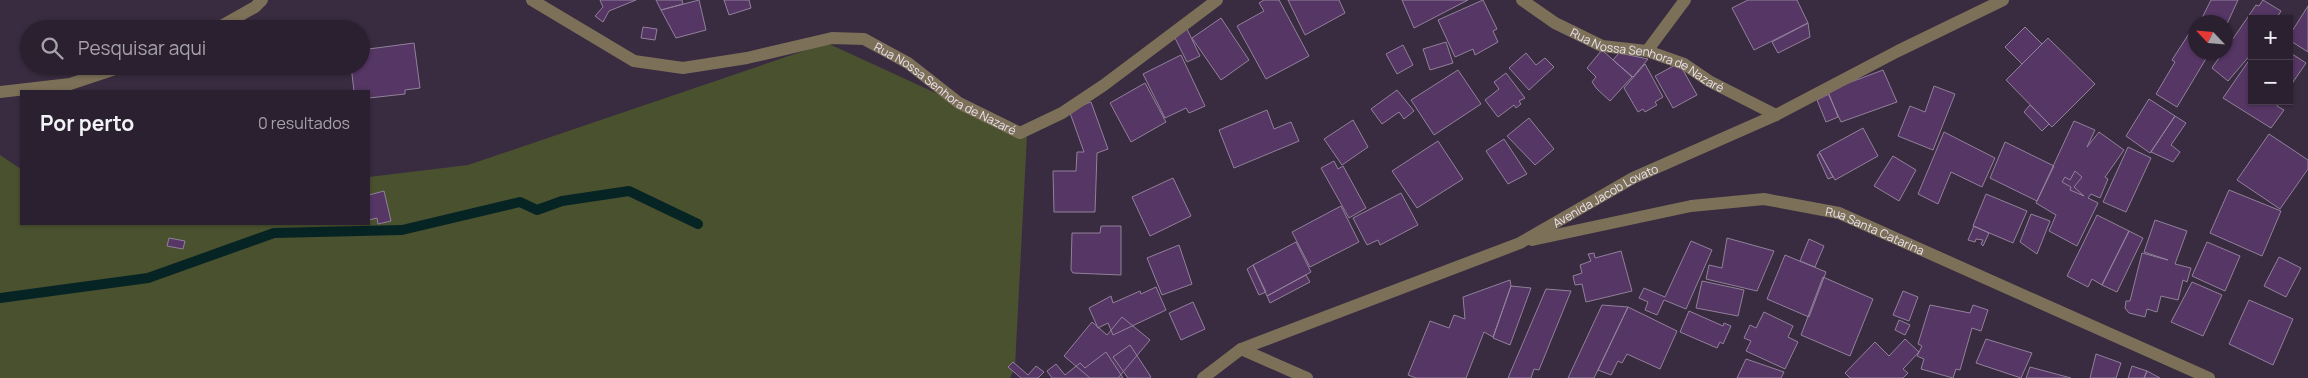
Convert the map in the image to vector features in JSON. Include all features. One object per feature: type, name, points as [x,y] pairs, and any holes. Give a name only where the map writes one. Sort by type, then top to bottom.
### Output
[{"type":"street","points":[[232,20],[255,7],[262,0]]},
{"type":"street","name":"Rua Nossa Senhora de Nazaré","points":[[532,0],[634,61],[683,68],[747,58],[832,38],[864,39],[908,63],[959,103],[1020,133],[1062,113],[1104,85],[1217,0]]},
{"type":"street","name":"Rua Nossa Senhora de Nazaré","points":[[1522,0],[1555,23],[1602,46],[1647,51],[1684,64],[1709,81],[1776,115]]},
{"type":"street","points":[[1647,51],[1685,0]]},
{"type":"street","name":"Avenida Jacob Lovato","points":[[1203,378],[1241,350],[1520,243],[1633,178],[1776,115],[1898,51],[2003,0]]},
{"type":"street","points":[[0,92],[70,84],[97,75]]},
{"type":"street","name":"Rua Santa Catarina","points":[[1520,243],[1691,206],[1764,200],[1840,213],[2209,378]]},
{"type":"street","points":[[1241,350],[1307,378]]},
{"type":"green space","points":[[827,43],[1027,135],[1015,367],[1010,378],[0,378],[0,155],[20,168],[20,225],[370,225],[370,177],[468,165]]},
{"type":"building","points":[[600,0],[636,0],[609,11],[603,22],[595,16],[603,7]]},
{"type":"building","points":[[656,0],[682,0],[683,4],[661,10]]},
{"type":"building","points":[[699,0],[706,30],[676,38],[661,10]]},
{"type":"building","points":[[724,0],[749,0],[751,8],[729,15]]},
{"type":"building","points":[[1264,0],[1279,0],[1309,56],[1266,79],[1237,26],[1264,11],[1259,3]]},
{"type":"building","points":[[1288,0],[1339,0],[1345,13],[1305,35]]},
{"type":"building","points":[[1402,0],[1468,0],[1414,28]]},
{"type":"building","points":[[1483,0],[1497,29],[1493,31],[1498,42],[1475,55],[1473,49],[1455,57],[1438,20]]},
{"type":"building","points":[[1748,0],[1797,0],[1808,23],[1754,50],[1732,8]]},
{"type":"building","points":[[2211,0],[2238,0],[2231,15],[2204,15]]},
{"type":"building","points":[[2263,0],[2281,11],[2278,15],[2249,15],[2256,5],[2259,6]]},
{"type":"building","points":[[2308,6],[2308,52],[2293,43],[2293,30]]},
{"type":"building","points":[[2248,17],[2248,58],[2228,81],[2212,68],[2218,60],[2233,60],[2233,39]]},
{"type":"building","points":[[1221,18],[1249,60],[1221,80],[1192,38]]},
{"type":"building","points":[[1808,23],[1810,37],[1778,53],[1772,42]]},
{"type":"building","points":[[643,27],[657,29],[655,40],[641,38]]},
{"type":"building","points":[[2025,27],[2042,44],[2022,64],[2005,47]]},
{"type":"building","points":[[1187,29],[1200,56],[1187,62],[1174,36]]},
{"type":"building","points":[[2188,35],[2188,60],[2205,60],[2177,107],[2156,94],[2175,62],[2172,60]]},
{"type":"building","points":[[2048,38],[2095,84],[2052,127],[2006,80]]},
{"type":"building","points":[[1446,42],[1453,63],[1430,70],[1423,49]]},
{"type":"building","points":[[414,43],[420,88],[405,90],[405,94],[370,98],[370,90],[354,90],[352,75],[370,75],[370,49]]},
{"type":"building","points":[[1403,45],[1413,65],[1397,74],[1386,54]]},
{"type":"building","points":[[1602,50],[1632,77],[1610,101],[1592,82],[1596,77],[1587,68]]},
{"type":"building","points":[[1526,53],[1536,65],[1545,58],[1554,67],[1529,90],[1509,68]]},
{"type":"building","points":[[1619,53],[1648,59],[1633,77],[1613,60]]},
{"type":"building","points":[[1181,55],[1205,106],[1189,113],[1186,108],[1165,118],[1143,74]]},
{"type":"building","points":[[2293,55],[2306,63],[2293,82]]},
{"type":"building","points":[[2248,62],[2248,105],[2278,105],[2284,110],[2271,128],[2223,98]]},
{"type":"building","points":[[1679,63],[1697,95],[1673,108],[1655,76]]},
{"type":"building","points":[[1645,64],[1663,97],[1655,102],[1657,105],[1645,112],[1643,109],[1638,112],[1624,88]]},
{"type":"building","points":[[1458,70],[1481,104],[1434,135],[1411,100]]},
{"type":"building","points":[[1883,70],[1897,102],[1841,122],[1827,91]]},
{"type":"building","points":[[1506,73],[1525,98],[1519,101],[1521,104],[1516,108],[1514,105],[1498,117],[1485,100],[1499,89],[1494,82]]},
{"type":"building","points":[[1145,83],[1166,122],[1131,142],[1110,103]]},
{"type":"building","points":[[1934,86],[1955,94],[1933,150],[1898,136],[1910,106],[1925,112]]},
{"type":"building","points":[[1397,90],[1414,111],[1404,119],[1399,112],[1382,124],[1371,109]]},
{"type":"building","points":[[1829,94],[1838,117],[1826,122],[1817,100]]},
{"type":"building","points":[[2149,99],[2175,116],[2150,153],[2126,136]]},
{"type":"building","points":[[1091,102],[1108,149],[1097,153],[1095,212],[1054,212],[1053,171],[1076,171],[1077,152],[1084,152],[1069,110]]},
{"type":"building","points":[[2030,105],[2049,124],[2042,131],[2024,112]]},
{"type":"building","points":[[1267,110],[1274,129],[1291,122],[1299,141],[1234,168],[1219,130]]},
{"type":"building","points":[[2175,116],[2186,123],[2171,145],[2180,152],[2173,162],[2151,152]]},
{"type":"building","points":[[1529,118],[1554,149],[1535,165],[1507,136]]},
{"type":"building","points":[[1353,120],[1368,147],[1342,165],[1324,139]]},
{"type":"building","points":[[2074,121],[2095,130],[2087,147],[2099,132],[2124,150],[2105,177],[2108,179],[2100,198],[2091,194],[2088,198],[2098,203],[2077,246],[2049,231],[2056,215],[2036,203]]},
{"type":"building","points":[[1863,128],[1878,156],[1835,180],[1819,152]]},
{"type":"building","points":[[1944,132],[1995,158],[1982,187],[1951,172],[1938,204],[1918,194]]},
{"type":"building","points":[[2269,134],[2308,160],[2308,169],[2280,209],[2237,180]]},
{"type":"building","points":[[1504,139],[1527,174],[1508,184],[1486,151]]},
{"type":"building","points":[[1438,141],[1463,179],[1417,208],[1392,171]]},
{"type":"building","points":[[2005,142],[2054,166],[2037,201],[1990,178]]},
{"type":"building","points":[[2128,147],[2151,158],[2126,212],[2103,202]]},
{"type":"building","points":[[1820,153],[1833,177],[1828,179],[1817,155]]},
{"type":"building","points":[[1893,156],[1916,170],[1899,201],[1874,186]]},
{"type":"building","points":[[1334,161],[1338,169],[1343,166],[1366,208],[1349,218],[1321,168]]},
{"type":"building","points":[[2075,171],[2082,177],[2074,187],[2084,196],[2070,190],[2071,187],[2062,182],[2065,177],[2070,180]]},
{"type":"building","points":[[1173,178],[1191,216],[1150,236],[1132,197]]},
{"type":"building","points":[[2229,190],[2281,211],[2262,256],[2210,233]]},
{"type":"building","points":[[384,191],[391,221],[378,224],[377,218],[370,220],[370,195]]},
{"type":"building","points":[[1401,193],[1418,225],[1380,245],[1378,240],[1367,245],[1353,218]]},
{"type":"building","points":[[1986,194],[2027,211],[2013,243],[1973,226]]},
{"type":"building","points":[[1341,206],[1359,242],[1310,267],[1292,232]]},
{"type":"building","points":[[2031,214],[2050,221],[2037,254],[2020,242]]},
{"type":"building","points":[[2097,215],[2129,231],[2102,285],[2092,279],[2088,287],[2067,276]]},
{"type":"building","points":[[2155,220],[2187,231],[2175,264],[2191,268],[2187,282],[2183,280],[2178,300],[2161,296],[2157,312],[2147,309],[2145,317],[2129,313],[2125,308],[2126,301],[2130,301],[2142,253],[2168,260],[2144,252]]},
{"type":"building","points":[[1101,226],[1121,226],[1121,275],[1073,273],[1071,270],[1072,233],[1100,233]]},
{"type":"building","points":[[1974,226],[1989,233],[1983,246],[1981,244],[1983,240],[1976,239],[1975,242],[1968,240]]},
{"type":"building","points":[[2129,231],[2143,238],[2117,292],[2102,285]]},
{"type":"building","points":[[169,238],[185,241],[183,249],[167,246]]},
{"type":"building","points":[[1727,238],[1774,251],[1757,291],[1706,279],[1709,265],[1722,268]]},
{"type":"building","points":[[1809,239],[1824,246],[1815,267],[1800,261]]},
{"type":"building","points":[[1691,241],[1712,250],[1686,309],[1664,300],[1657,315],[1645,310],[1648,302],[1639,298],[1644,288],[1665,297]]},
{"type":"building","points":[[1296,242],[1311,272],[1267,296],[1253,265]]},
{"type":"building","points":[[2207,242],[2240,256],[2225,291],[2192,276]]},
{"type":"building","points":[[1179,245],[1192,284],[1162,295],[1147,258]]},
{"type":"building","points":[[1621,251],[1632,291],[1586,302],[1582,284],[1575,285],[1573,276],[1582,273],[1580,265],[1591,261],[1588,254],[1594,253],[1595,258]]},
{"type":"building","points":[[1785,255],[1826,272],[1809,317],[1767,299]]},
{"type":"building","points":[[2279,257],[2301,268],[2286,297],[2264,286]]},
{"type":"building","points":[[1253,265],[1266,292],[1259,295],[1247,269]]},
{"type":"building","points":[[1306,275],[1310,282],[1270,303],[1267,296]]},
{"type":"building","points":[[1823,277],[1873,299],[1850,356],[1801,335]]},
{"type":"building","points":[[1510,280],[1511,286],[1493,337],[1484,332],[1466,378],[1416,378],[1408,375],[1430,321],[1449,328],[1454,315],[1465,319],[1463,297]]},
{"type":"building","points":[[1702,281],[1744,290],[1738,316],[1696,308]]},
{"type":"building","points":[[2192,282],[2222,295],[2203,336],[2171,322]]},
{"type":"building","points":[[1511,286],[1531,288],[1510,345],[1493,338]]},
{"type":"building","points":[[1156,287],[1166,310],[1113,335],[1108,323],[1098,328],[1089,308],[1111,296],[1113,303],[1140,291],[1141,294]]},
{"type":"building","points":[[1546,289],[1571,291],[1539,370],[1534,369],[1531,378],[1508,378]]},
{"type":"building","points":[[1903,291],[1918,297],[1909,321],[1893,315]]},
{"type":"building","points":[[2249,300],[2293,319],[2273,365],[2229,344]]},
{"type":"building","points":[[1193,302],[1205,329],[1181,340],[1169,313]]},
{"type":"building","points":[[1602,305],[1628,307],[1594,378],[1568,378]]},
{"type":"building","points":[[1930,305],[1970,313],[1973,305],[1988,310],[1981,331],[1972,328],[1960,370],[1956,369],[1953,378],[1921,369],[1924,359],[1917,356],[1922,346],[1918,344]]},
{"type":"building","points":[[1628,307],[1677,331],[1660,369],[1627,354],[1622,363],[1618,361],[1611,375],[1598,370]]},
{"type":"building","points":[[1689,311],[1723,326],[1724,323],[1731,326],[1723,344],[1720,342],[1717,348],[1680,332]]},
{"type":"building","points":[[1764,312],[1793,326],[1788,337],[1798,342],[1785,369],[1746,351],[1751,341],[1744,338],[1750,325],[1756,328]]},
{"type":"building","points":[[1122,317],[1150,340],[1118,378],[1090,378],[1064,356],[1092,322],[1107,335]]},
{"type":"building","points":[[1899,320],[1910,325],[1905,335],[1895,330]]},
{"type":"building","points":[[1905,339],[1919,352],[1903,369],[1908,373],[1903,378],[1850,378],[1845,373],[1875,342],[1889,356]]},
{"type":"building","points":[[1986,339],[2032,353],[2021,378],[1976,363]]},
{"type":"building","points":[[1130,345],[1151,377],[1128,378],[1113,357]]},
{"type":"building","points":[[1106,352],[1123,378],[1052,378],[1047,371],[1056,364],[1065,375],[1080,363],[1085,368]]},
{"type":"building","points":[[2096,354],[2121,363],[2116,378],[2090,378]]},
{"type":"building","points":[[1746,359],[1784,372],[1781,378],[1737,378]]},
{"type":"building","points":[[1013,362],[1028,375],[1036,366],[1044,372],[1038,378],[1021,378],[1008,367]]},
{"type":"building","points":[[2132,366],[2147,371],[2144,378],[2128,378]]},
{"type":"building","points":[[2030,367],[2071,378],[2026,378]]},
{"type":"building","points":[[2147,371],[2160,378],[2144,378]]},
{"type":"waterway","points":[[0,298],[148,278],[274,233],[402,230],[520,202],[537,210],[562,201],[629,191],[698,224]]}]
